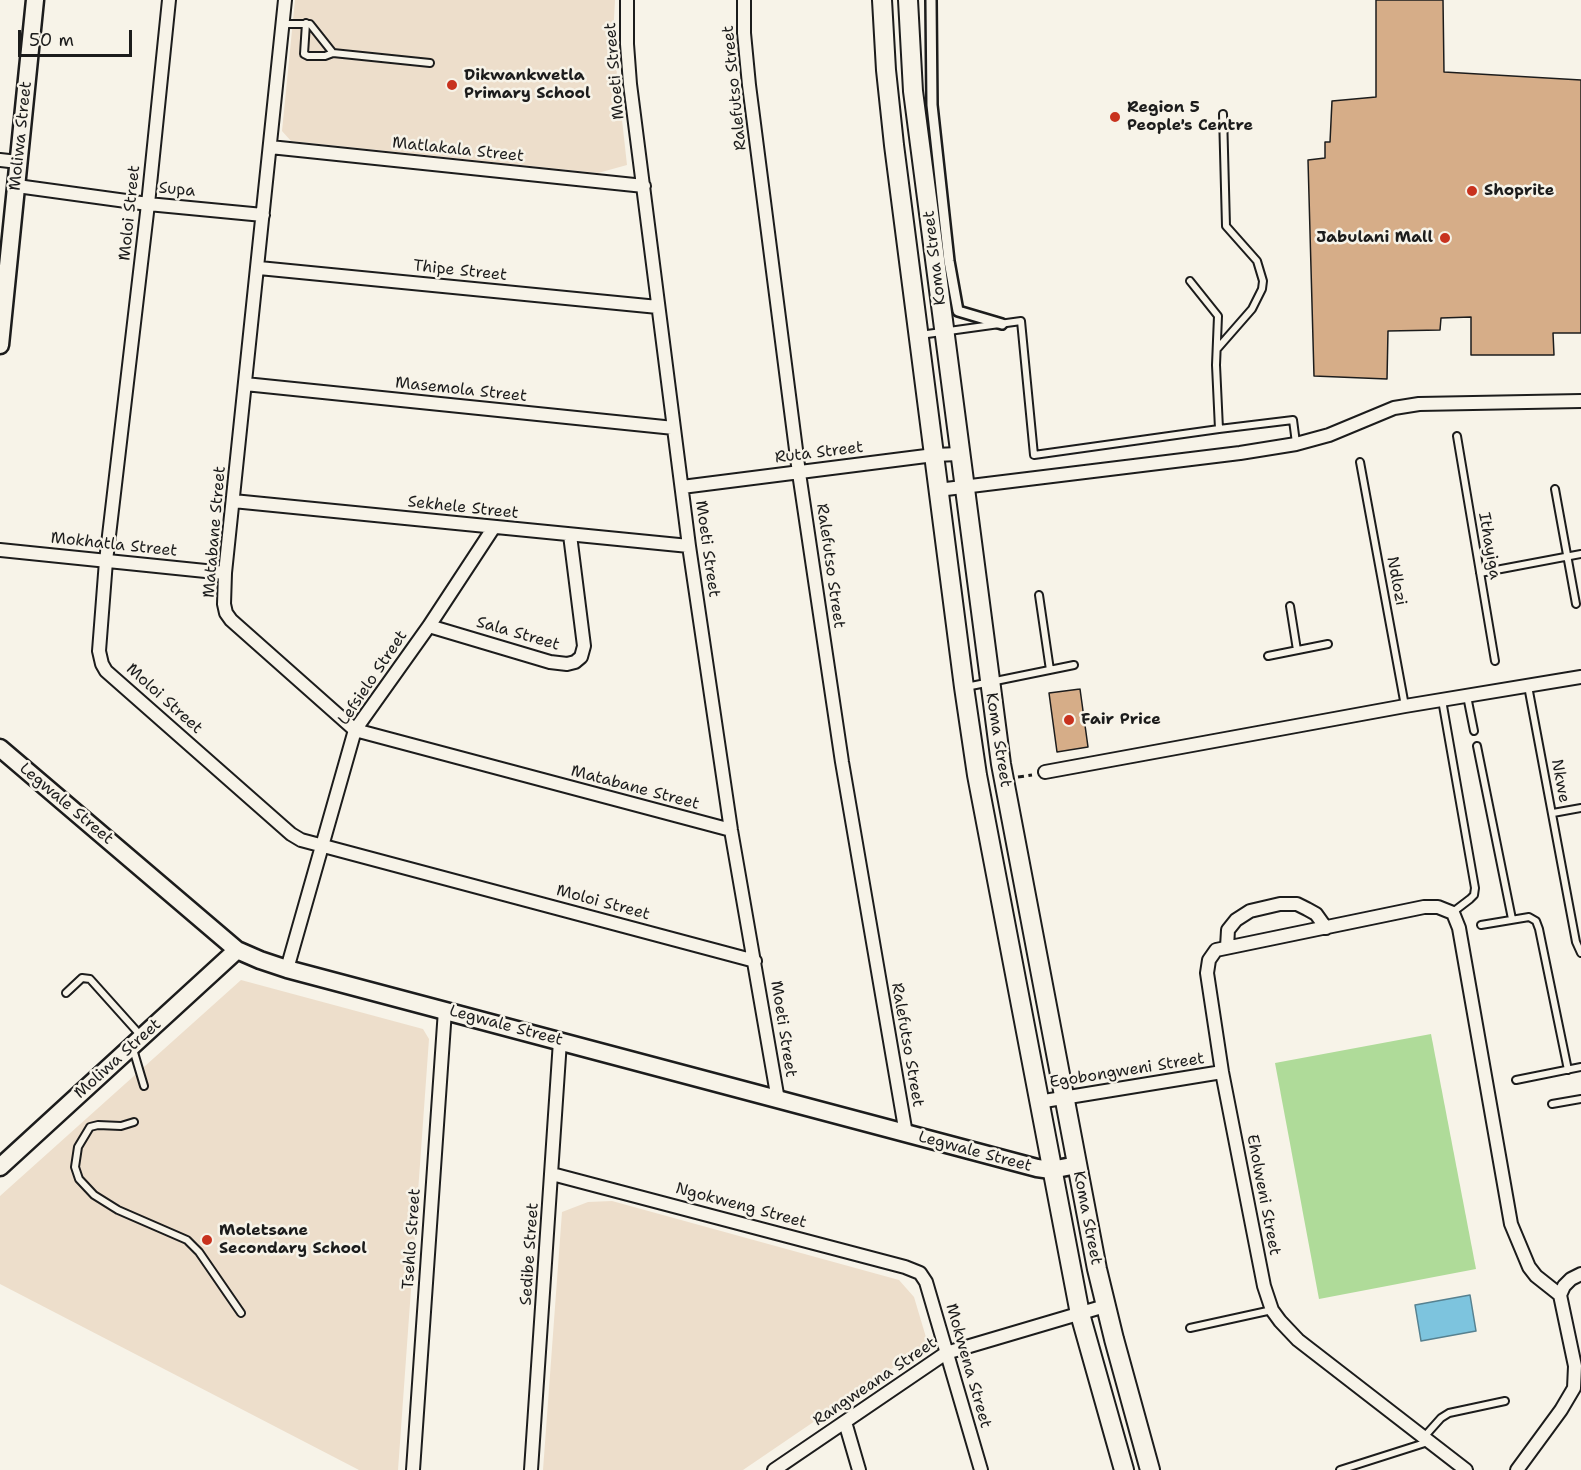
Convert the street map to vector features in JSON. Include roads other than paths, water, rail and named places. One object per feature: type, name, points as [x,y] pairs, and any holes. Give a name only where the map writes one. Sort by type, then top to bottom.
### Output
[{"type":"main road","name":"Koma Street","points":[[882,0],[890,104],[938,490],[964,687],[987,830],[1080,1314],[1124,1470]]},
{"type":"main road","name":"Koma Street","points":[[908,0],[913,91],[963,486],[1004,779],[1105,1306],[1150,1470]]},
{"type":"street","name":"Moliwa Street","points":[[0,345],[35,0]]},
{"type":"street","name":"Moloi Street","points":[[169,0],[148,204],[106,561],[99,651],[106,671],[291,834],[309,843],[755,961]]},
{"type":"street","name":"Matabane Street","points":[[285,0],[259,268],[225,573],[226,613],[231,620],[355,730],[731,830]]},
{"type":"street","name":"Moeti Street","points":[[627,0],[630,84],[689,546],[731,830],[778,1100]]},
{"type":"street","name":"Ralefutso Street","points":[[744,0],[744,33],[749,86],[799,473],[842,762],[906,1134]]},
{"type":"street","points":[[931,0],[932,105],[949,261],[958,311],[1002,324]]},
{"type":"street","name":"Matlakala Street","points":[[270,147],[644,186]]},
{"type":"street","points":[[0,160],[18,162]]},
{"type":"street","name":"Supa","points":[[17,186],[148,204],[263,215]]},
{"type":"street","name":"Thipe Street","points":[[259,268],[658,307]]},
{"type":"street","name":"Masemola Street","points":[[245,384],[674,428]]},
{"type":"street","points":[[938,490],[1296,444],[1329,435],[1394,408],[1419,404],[1581,401]]},
{"type":"street","name":"Ruta Street","points":[[682,487],[934,455],[959,454]]},
{"type":"street","name":"Sekhele Street","points":[[233,501],[689,546]]},
{"type":"street","name":"Lefsielo Street","points":[[287,969],[355,730],[429,626],[494,527]]},
{"type":"street","name":"Sala Street","points":[[429,626],[550,662],[567,664],[575,662],[581,657],[584,646],[570,535]]},
{"type":"street","name":"Mokhatla Street","points":[[0,550],[225,573]]},
{"type":"street","points":[[1045,772],[1405,706],[1581,677]]},
{"type":"street","name":"Legwale Street","points":[[0,748],[237,950],[287,969],[906,1134],[1051,1170],[1077,1165]]},
{"type":"street","points":[[1326,928],[1316,915],[1307,909],[1297,904],[1280,904],[1250,911],[1236,920],[1228,930],[1227,947],[1326,928],[1424,907],[1438,907],[1453,913],[1459,928],[1511,1224],[1529,1267],[1536,1276],[1560,1294]]},
{"type":"street","name":"Eholweni Street","points":[[1227,947],[1216,950],[1209,960],[1207,973],[1222,1072],[1264,1286],[1272,1310],[1298,1340],[1466,1470]]},
{"type":"street","name":"Moliwa Street","points":[[0,1167],[237,950]]},
{"type":"street","name":"Tsehlo Street","points":[[413,1470],[445,1010]]},
{"type":"street","name":"Sedibe Street","points":[[531,1470],[560,1041]]},
{"type":"street","name":"Egobongweni Street","points":[[1038,1102],[1222,1072]]},
{"type":"street","name":"Ngokweng Street","points":[[552,1174],[905,1267],[920,1273]]},
{"type":"street","name":"Mokwena Street","points":[[920,1273],[926,1282],[981,1470]]},
{"type":"street","points":[[1522,1468],[1574,1388],[1575,1366],[1560,1294],[1571,1279],[1581,1274]]},
{"type":"street","name":"Rangweana Street","points":[[774,1470],[946,1353],[1105,1306]]},
{"type":"street","points":[[846,1422],[859,1470]]},
{"type":"lane","points":[[283,24],[306,23],[313,26],[333,53]]},
{"type":"lane","points":[[306,23],[304,54],[308,56],[333,53],[430,63]]},
{"type":"lane","points":[[1217,350],[1252,309],[1262,289],[1263,281],[1257,261],[1226,226],[1222,114]]},
{"type":"lane","points":[[1190,281],[1218,316],[1219,429]]},
{"type":"lane","points":[[919,336],[1021,321],[1034,455],[1293,420],[1296,444]]},
{"type":"lane","name":"Ithayiga","points":[[1457,436],[1495,661]]},
{"type":"lane","name":"Ndlozi","points":[[1360,462],[1405,706]]},
{"type":"lane","points":[[1555,489],[1576,604]]},
{"type":"lane","points":[[1480,573],[1581,554]]},
{"type":"lane","points":[[1039,595],[1050,670]]},
{"type":"lane","points":[[1290,606],[1297,650]]},
{"type":"lane","points":[[1268,656],[1328,644]]},
{"type":"lane","points":[[964,687],[1074,665]]},
{"type":"lane","name":"Nkwe","points":[[1528,686],[1576,942],[1581,953]]},
{"type":"lane","points":[[1467,696],[1474,730]]},
{"type":"lane","points":[[1442,700],[1475,888],[1470,899],[1453,913]]},
{"type":"lane","points":[[1477,746],[1512,919]]},
{"type":"lane","points":[[1553,813],[1581,808]]},
{"type":"lane","points":[[1481,925],[1528,916],[1536,921],[1568,1070]]},
{"type":"lane","points":[[66,993],[82,978],[90,979],[137,1041],[144,1086]]},
{"type":"lane","points":[[1516,1080],[1581,1067]]},
{"type":"lane","points":[[1552,1104],[1581,1099]]},
{"type":"lane","points":[[134,1122],[121,1126],[98,1125],[90,1128],[78,1148],[75,1167],[80,1179],[94,1195],[118,1210],[187,1240],[199,1252],[241,1313]]},
{"type":"lane","points":[[1190,1328],[1272,1310]]},
{"type":"lane","points":[[1340,1470],[1426,1440],[1441,1418],[1449,1413],[1505,1401]]},
{"type":"water","points":[[1470,1295],[1476,1331],[1421,1341],[1415,1305]]},
{"type":"place","name":"Dikwankwetla Primary School","points":[[452,85]]},
{"type":"place","name":"Region 5 People's Centre","points":[[1115,117]]},
{"type":"place","name":"Shoprite","points":[[1472,191]]},
{"type":"place","name":"Jabulani Mall","points":[[1445,238]]},
{"type":"place","name":"Fair Price","points":[[1069,720]]},
{"type":"place","name":"Moletsane Secondary School","points":[[207,1240]]}]
